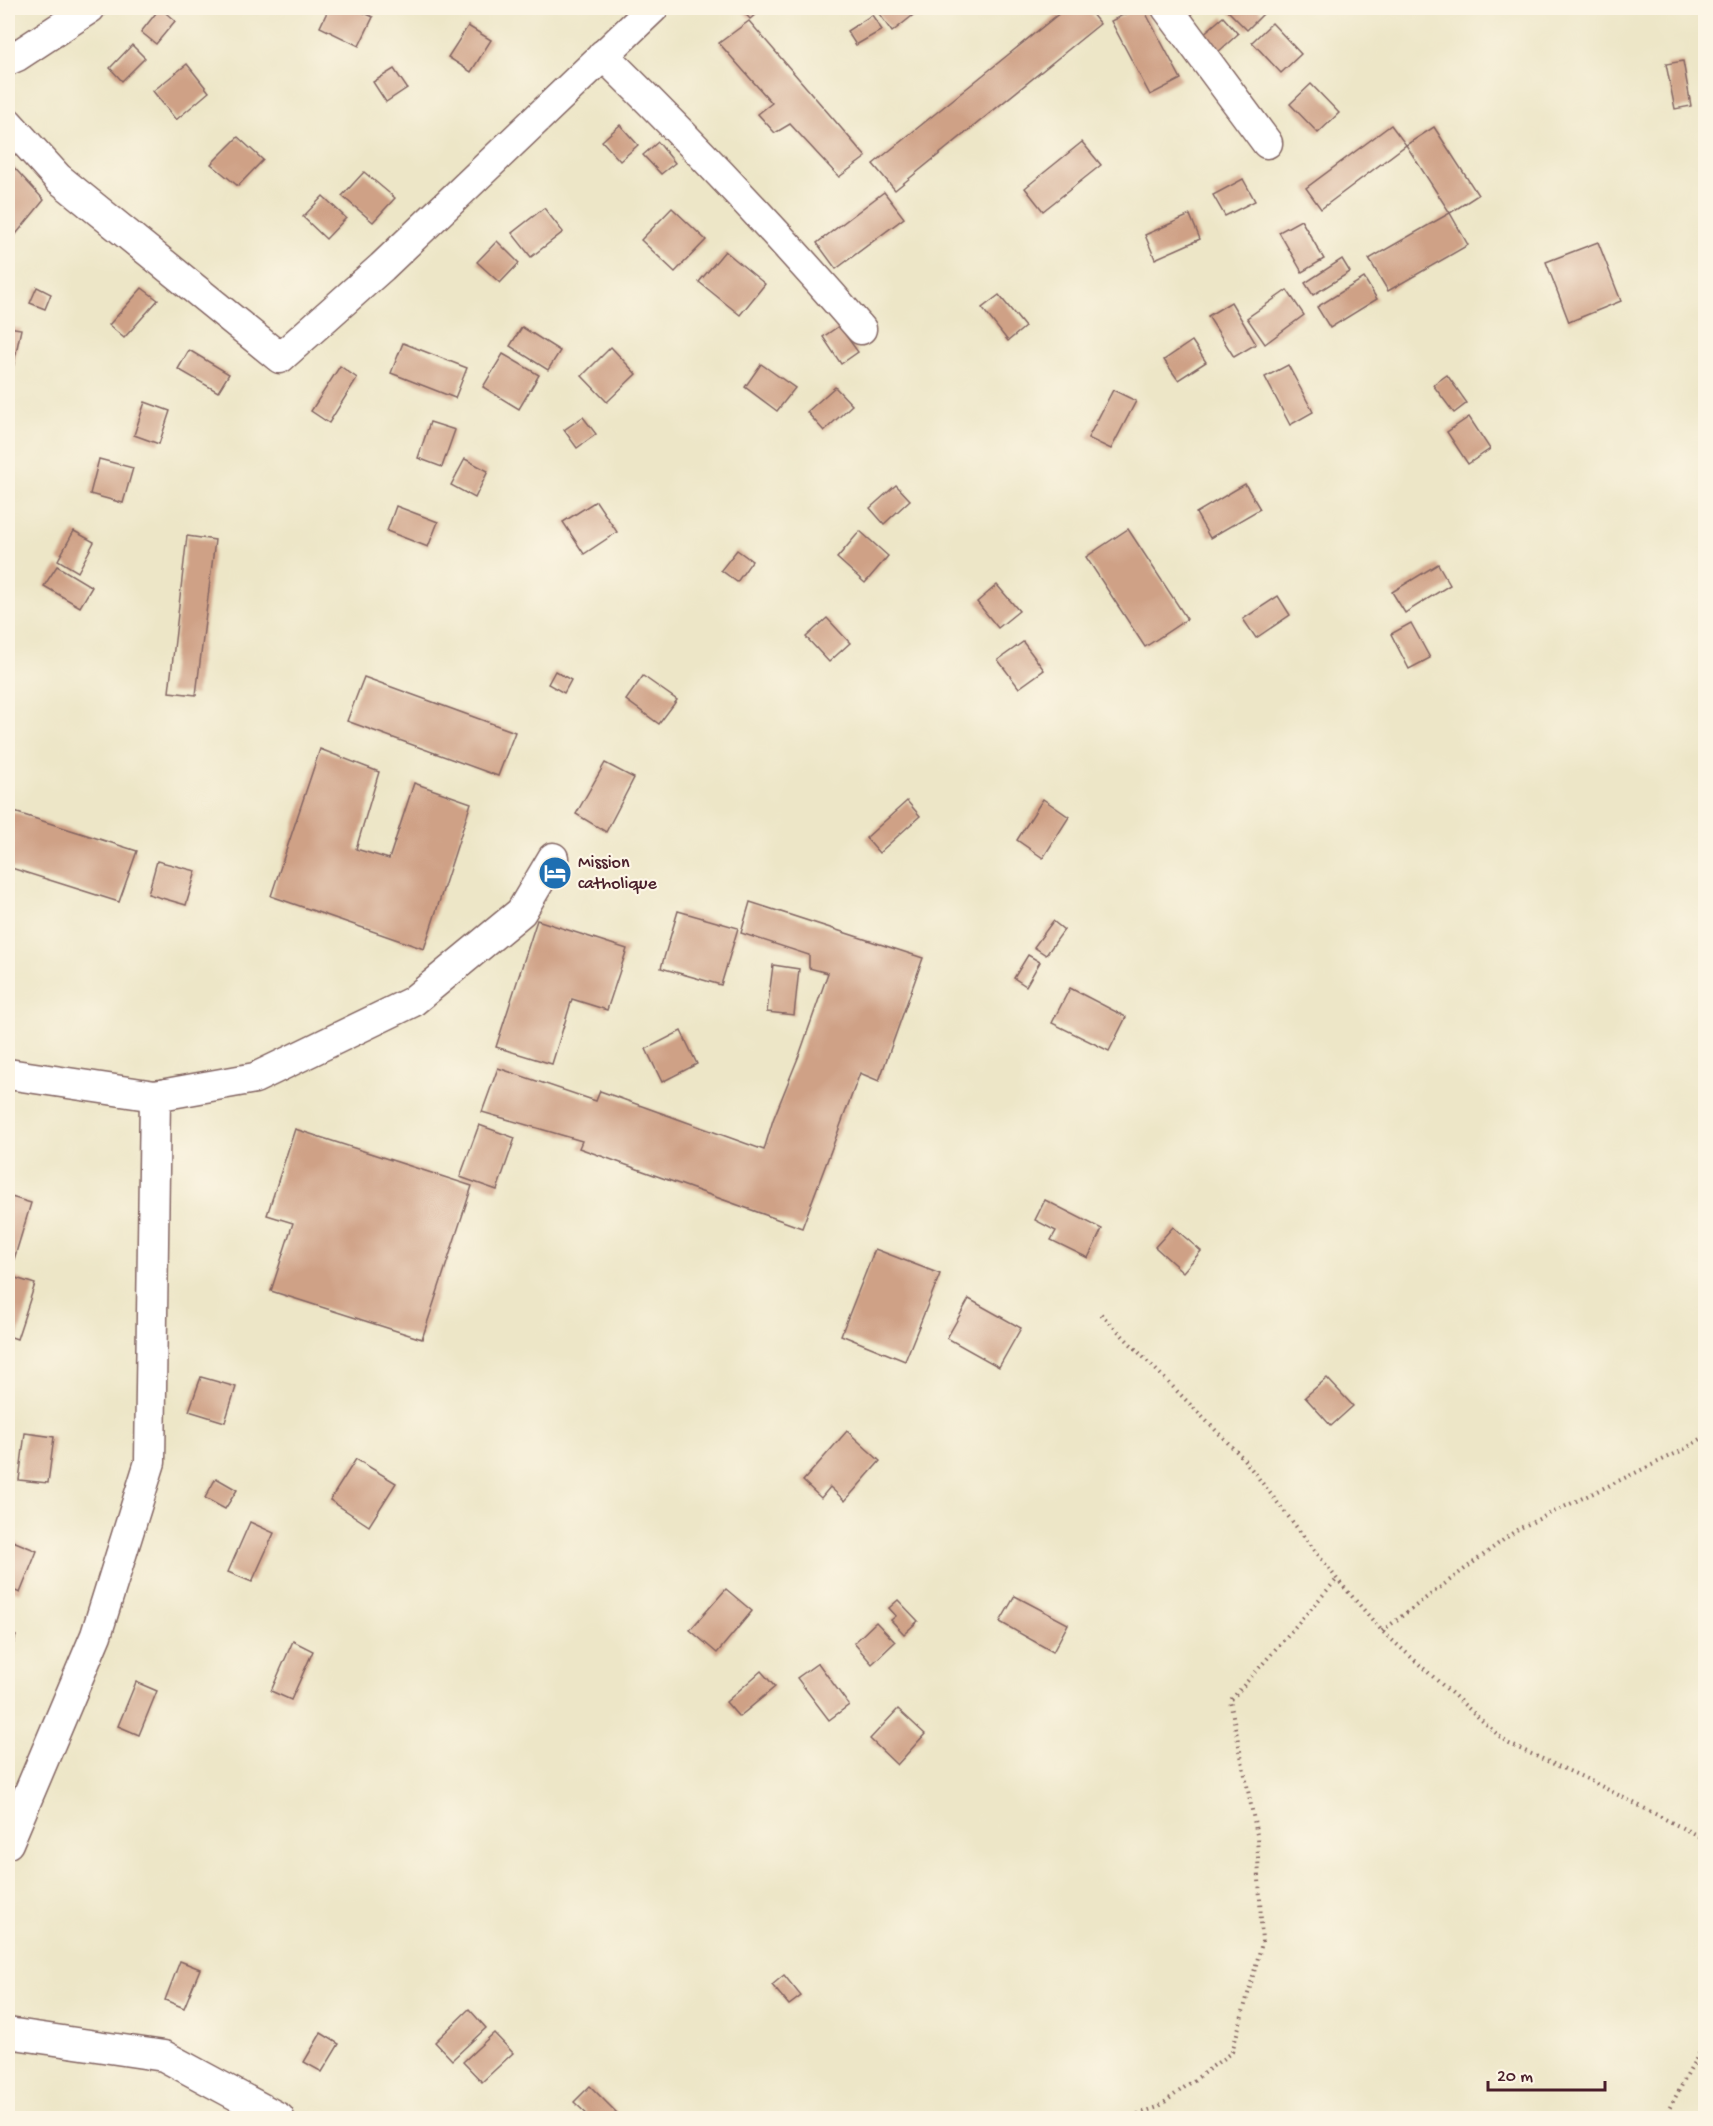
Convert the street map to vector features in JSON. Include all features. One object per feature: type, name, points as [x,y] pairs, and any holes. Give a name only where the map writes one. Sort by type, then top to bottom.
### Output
[{"type":"street","points":[[8,60],[90,8]]},
{"type":"street","points":[[8,123],[58,178],[280,358],[382,267],[652,8]]},
{"type":"street","points":[[1167,8],[1267,143]]},
{"type":"street","points":[[603,55],[702,153],[792,249],[861,329]]},
{"type":"street","points":[[8,1074],[155,1096],[255,1078],[412,1002],[521,912],[553,858]]},
{"type":"street","points":[[8,1843],[96,1635],[150,1462],[155,1096]]},
{"type":"street","points":[[8,2033],[164,2056],[279,2118]]},
{"type":"path","points":[[1101,1314],[1242,1457],[1336,1579],[1382,1631],[1507,1743],[1587,1779],[1706,1840]]},
{"type":"path","points":[[1382,1631],[1518,1529],[1706,1436]]},
{"type":"path","points":[[1126,2118],[1158,2108],[1232,2052],[1262,1943],[1257,1835],[1230,1701],[1336,1579]]},
{"type":"path","points":[[1664,2118],[1706,2042]]},
{"type":"building","points":[[160,8],[175,21],[156,44],[141,32]]},
{"type":"building","points":[[329,8],[354,8],[373,17],[359,46],[320,27]]},
{"type":"building","points":[[740,8],[763,8],[750,19]]},
{"type":"building","points":[[875,8],[922,8],[892,32]]},
{"type":"building","points":[[1066,8],[1087,8],[1100,24],[895,190],[873,164]]},
{"type":"building","points":[[1137,8],[1143,8],[1181,79],[1150,95],[1111,21]]},
{"type":"building","points":[[1225,8],[1257,8],[1263,14],[1247,30]]},
{"type":"building","points":[[872,15],[882,30],[856,45],[847,31]]},
{"type":"building","points":[[1223,17],[1238,34],[1217,53],[1202,35]]},
{"type":"building","points":[[749,21],[866,157],[839,177],[790,124],[775,133],[758,114],[772,103],[719,43]]},
{"type":"building","points":[[1272,23],[1301,54],[1281,73],[1252,42]]},
{"type":"building","points":[[468,26],[491,40],[471,72],[448,57]]},
{"type":"building","points":[[132,45],[145,58],[122,81],[110,68]]},
{"type":"building","points":[[1683,61],[1691,106],[1675,109],[1666,64]]},
{"type":"building","points":[[187,64],[209,92],[176,120],[153,91]]},
{"type":"building","points":[[394,69],[407,88],[386,102],[373,82]]},
{"type":"building","points":[[1311,84],[1339,113],[1318,133],[1290,104]]},
{"type":"building","points":[[620,125],[638,145],[620,161],[602,141]]},
{"type":"building","points":[[1391,125],[1406,145],[1321,209],[1306,188]]},
{"type":"building","points":[[1434,127],[1478,195],[1450,213],[1406,145]]},
{"type":"building","points":[[238,137],[263,160],[238,186],[211,164]]},
{"type":"building","points":[[658,142],[675,163],[661,174],[643,155]]},
{"type":"building","points":[[1082,142],[1101,165],[1043,211],[1025,188]]},
{"type":"building","points":[[8,161],[44,200],[8,244]]},
{"type":"building","points":[[364,172],[395,198],[373,222],[342,196]]},
{"type":"building","points":[[1243,179],[1255,201],[1225,216],[1213,195]]},
{"type":"building","points":[[884,192],[904,218],[836,269],[817,243]]},
{"type":"building","points":[[323,196],[346,218],[326,239],[303,217]]},
{"type":"building","points":[[544,208],[563,232],[531,257],[512,233]]},
{"type":"building","points":[[672,208],[706,240],[675,272],[641,240]]},
{"type":"building","points":[[1450,213],[1468,245],[1388,291],[1369,259]]},
{"type":"building","points":[[1190,215],[1200,239],[1155,259],[1145,235]]},
{"type":"building","points":[[1301,220],[1324,259],[1302,272],[1279,232]]},
{"type":"building","points":[[497,241],[519,263],[500,283],[477,262]]},
{"type":"building","points":[[1598,242],[1621,301],[1569,322],[1546,262]]},
{"type":"building","points":[[725,251],[765,284],[740,315],[699,282]]},
{"type":"building","points":[[1342,259],[1350,272],[1313,295],[1305,283]]},
{"type":"building","points":[[1364,278],[1377,299],[1330,328],[1317,307]]},
{"type":"building","points":[[37,287],[51,294],[45,309],[30,303]]},
{"type":"building","points":[[142,288],[158,300],[124,338],[109,325]]},
{"type":"building","points":[[1287,290],[1304,315],[1265,344],[1247,318]]},
{"type":"building","points":[[999,295],[1025,327],[1008,341],[982,308]]},
{"type":"building","points":[[1231,302],[1256,344],[1234,357],[1208,316]]},
{"type":"building","points":[[839,326],[858,352],[841,364],[823,337]]},
{"type":"building","points":[[8,327],[21,329],[11,377],[8,377]]},
{"type":"building","points":[[522,327],[560,351],[548,370],[510,346]]},
{"type":"building","points":[[1192,341],[1206,362],[1178,380],[1164,360]]},
{"type":"building","points":[[403,343],[467,368],[455,398],[391,373]]},
{"type":"building","points":[[611,347],[636,374],[607,402],[582,376]]},
{"type":"building","points":[[189,350],[229,374],[218,392],[178,369]]},
{"type":"building","points":[[503,354],[539,375],[519,409],[483,387]]},
{"type":"building","points":[[761,364],[795,388],[777,411],[745,387]]},
{"type":"building","points":[[1288,365],[1313,412],[1290,425],[1265,377]]},
{"type":"building","points":[[340,366],[357,378],[329,423],[311,411]]},
{"type":"building","points":[[1447,375],[1467,403],[1454,413],[1433,385]]},
{"type":"building","points":[[835,387],[852,405],[824,431],[807,412]]},
{"type":"building","points":[[1113,390],[1136,401],[1111,449],[1088,438]]},
{"type":"building","points":[[145,402],[170,411],[159,444],[134,435]]},
{"type":"building","points":[[583,417],[596,434],[577,448],[564,430]]},
{"type":"building","points":[[1469,417],[1490,449],[1468,464],[1447,432]]},
{"type":"building","points":[[430,422],[455,430],[442,467],[418,458]]},
{"type":"building","points":[[99,459],[133,468],[123,503],[90,494]]},
{"type":"building","points":[[465,459],[488,471],[475,498],[451,485]]},
{"type":"building","points":[[1245,484],[1260,509],[1210,538],[1196,513]]},
{"type":"building","points":[[896,485],[910,500],[884,524],[870,508]]},
{"type":"building","points":[[596,501],[617,532],[584,554],[563,522]]},
{"type":"building","points":[[396,506],[438,522],[428,547],[387,531]]},
{"type":"building","points":[[1128,529],[1187,619],[1145,647],[1086,557]]},
{"type":"building","points":[[74,531],[94,542],[78,572],[58,560]]},
{"type":"building","points":[[860,531],[888,556],[865,583],[837,558]]},
{"type":"building","points":[[187,536],[215,540],[196,695],[169,692]]},
{"type":"building","points":[[737,550],[752,561],[737,582],[721,570]]},
{"type":"building","points":[[1438,564],[1450,585],[1405,613],[1392,592]]},
{"type":"building","points":[[57,566],[92,587],[80,607],[44,586]]},
{"type":"building","points":[[997,585],[1019,611],[998,628],[977,602]]},
{"type":"building","points":[[1278,596],[1290,615],[1256,638],[1243,619]]},
{"type":"building","points":[[827,618],[850,643],[829,662],[806,637]]},
{"type":"building","points":[[1411,623],[1430,658],[1409,669],[1391,634]]},
{"type":"building","points":[[1023,642],[1044,670],[1019,688],[998,660]]},
{"type":"building","points":[[555,671],[571,680],[564,693],[548,684]]},
{"type":"building","points":[[643,676],[677,700],[659,724],[626,700]]},
{"type":"building","points":[[364,677],[515,732],[498,776],[347,721]]},
{"type":"building","points":[[320,749],[379,772],[356,849],[389,859],[414,783],[471,803],[424,949],[271,896]]},
{"type":"building","points":[[605,763],[634,778],[606,832],[576,814]]},
{"type":"building","points":[[1043,799],[1069,817],[1043,858],[1017,840]]},
{"type":"building","points":[[907,801],[920,816],[879,853],[866,838]]},
{"type":"building","points":[[8,810],[137,851],[119,902],[8,867]]},
{"type":"building","points":[[157,861],[196,871],[186,905],[148,894]]},
{"type":"building","points":[[750,902],[923,958],[879,1081],[860,1073],[802,1228],[579,1148],[582,1141],[482,1112],[498,1068],[596,1101],[600,1091],[764,1150],[828,973],[809,968],[809,955],[741,933]]},
{"type":"building","points":[[678,911],[738,928],[721,985],[661,968]]},
{"type":"building","points":[[537,920],[627,949],[607,1010],[572,999],[552,1064],[496,1047]]},
{"type":"building","points":[[1053,921],[1064,930],[1046,955],[1034,947]]},
{"type":"building","points":[[1028,955],[1040,962],[1026,986],[1014,978]]},
{"type":"building","points":[[773,965],[799,969],[794,1015],[767,1012]]},
{"type":"building","points":[[1070,988],[1126,1017],[1109,1051],[1052,1023]]},
{"type":"building","points":[[681,1031],[697,1064],[662,1082],[646,1049]]},
{"type":"building","points":[[479,1125],[515,1138],[497,1190],[460,1177]]},
{"type":"building","points":[[295,1129],[472,1186],[422,1339],[271,1291],[293,1223],[267,1215]]},
{"type":"building","points":[[8,1196],[31,1203],[9,1276],[35,1284],[17,1339],[8,1336]]},
{"type":"building","points":[[1045,1200],[1102,1229],[1088,1258],[1051,1240],[1056,1231],[1035,1220]]},
{"type":"building","points":[[1173,1227],[1201,1251],[1183,1272],[1155,1247]]},
{"type":"building","points":[[875,1249],[940,1274],[905,1361],[841,1335]]},
{"type":"building","points":[[969,1299],[1021,1328],[999,1367],[947,1338]]},
{"type":"building","points":[[201,1377],[236,1387],[225,1422],[189,1411]]},
{"type":"building","points":[[1327,1378],[1353,1406],[1331,1426],[1305,1397]]},
{"type":"building","points":[[847,1431],[880,1461],[845,1501],[830,1487],[821,1498],[803,1481]]},
{"type":"building","points":[[25,1433],[54,1437],[48,1483],[19,1480]]},
{"type":"building","points":[[356,1459],[396,1483],[369,1526],[330,1500]]},
{"type":"building","points":[[216,1478],[237,1490],[225,1509],[205,1498]]},
{"type":"building","points":[[250,1522],[274,1533],[252,1582],[228,1572]]},
{"type":"building","points":[[8,1539],[37,1551],[20,1593],[8,1588]]},
{"type":"building","points":[[726,1589],[752,1611],[717,1653],[690,1630]]},
{"type":"building","points":[[1015,1596],[1068,1624],[1053,1652],[1000,1622]]},
{"type":"building","points":[[898,1600],[918,1621],[904,1634],[891,1620],[896,1616],[889,1608]]},
{"type":"building","points":[[876,1622],[895,1642],[872,1664],[854,1643]]},
{"type":"building","points":[[8,1632],[16,1636],[8,1659]]},
{"type":"building","points":[[293,1641],[313,1651],[291,1700],[271,1691]]},
{"type":"building","points":[[818,1663],[849,1705],[829,1720],[797,1678]]},
{"type":"building","points":[[761,1671],[775,1687],[739,1717],[726,1702]]},
{"type":"building","points":[[136,1682],[157,1691],[139,1735],[118,1726]]},
{"type":"building","points":[[898,1709],[925,1734],[897,1765],[870,1739]]},
{"type":"building","points":[[180,1961],[200,1969],[184,2008],[165,2000]]},
{"type":"building","points":[[784,1975],[801,1996],[789,2005],[772,1985]]},
{"type":"building","points":[[469,2009],[486,2028],[452,2060],[435,2042]]},
{"type":"building","points":[[321,2033],[339,2044],[322,2072],[304,2062]]},
{"type":"building","points":[[494,2033],[513,2053],[482,2082],[463,2062]]},
{"type":"building","points":[[590,2086],[620,2118],[591,2118],[574,2102]]},
{"type":"place","name":"Mission catholique","points":[[555,873]]}]
